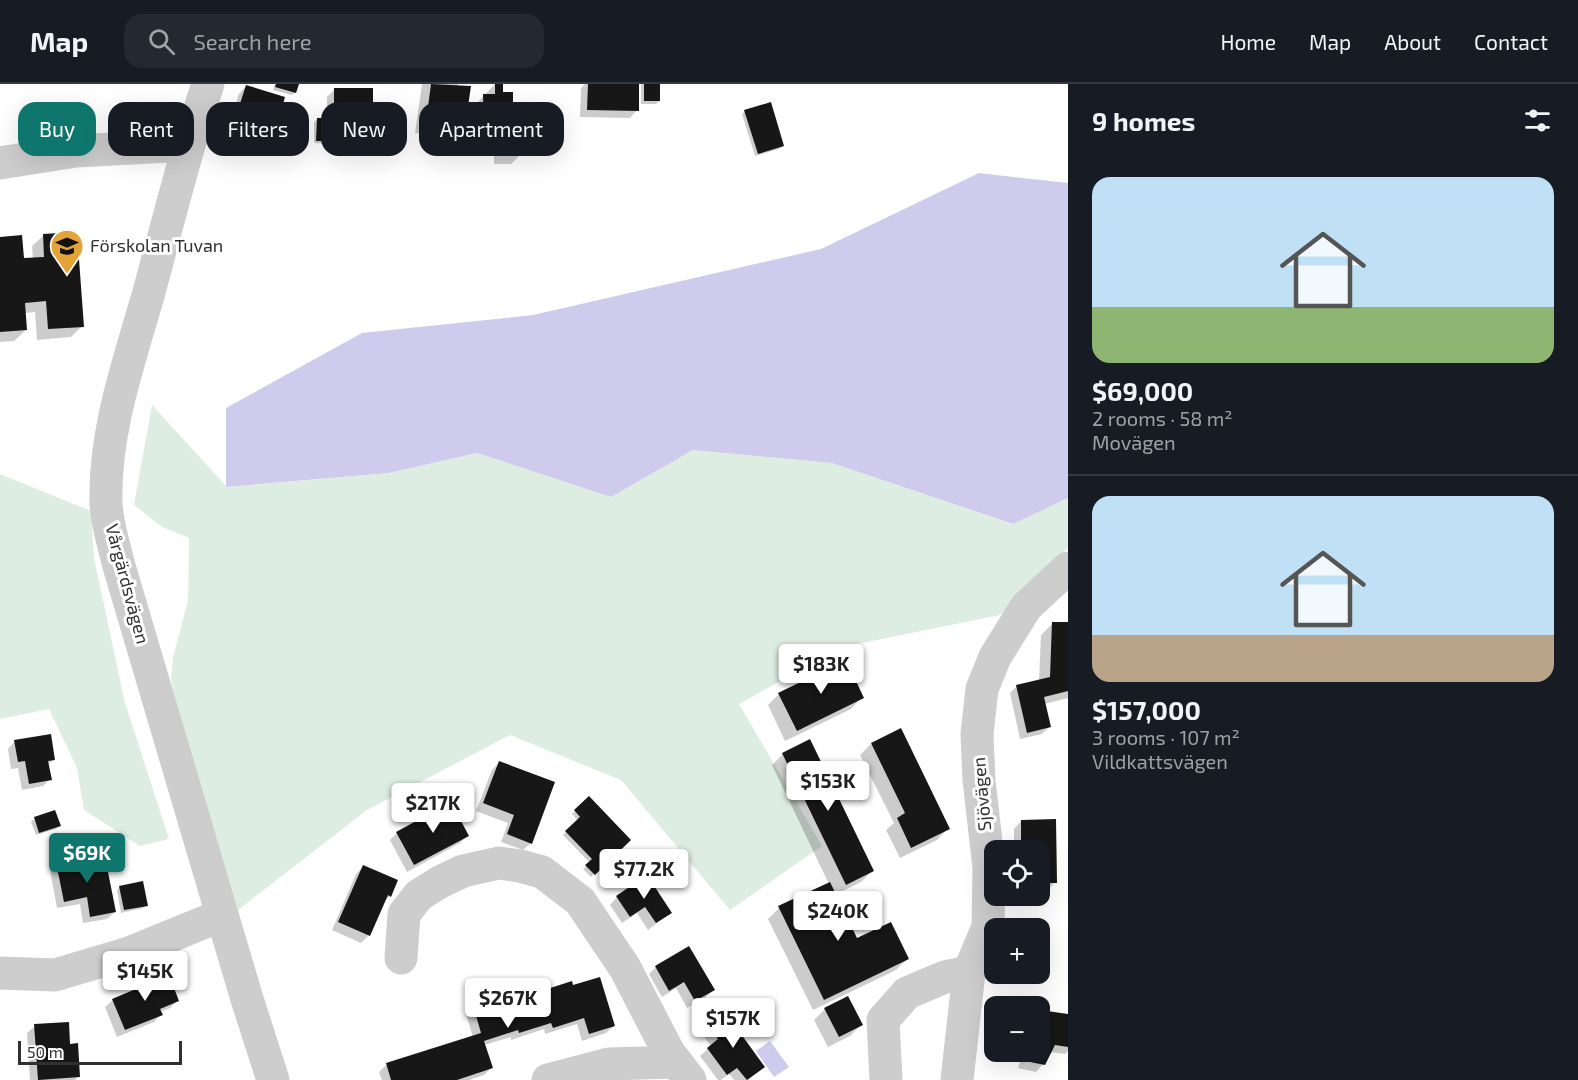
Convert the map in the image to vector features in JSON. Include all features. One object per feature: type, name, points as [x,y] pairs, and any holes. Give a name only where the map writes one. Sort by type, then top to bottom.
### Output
[{"type":"street","name":"Vårgärdsvägen","points":[[194,127],[208,84]]},
{"type":"street","points":[[0,163],[76,151],[108,149]]},
{"type":"street","name":"Vårgärdsvägen","points":[[185,156],[147,300],[124,372],[111,444],[106,504],[119,566],[273,1080]]},
{"type":"street","name":"Sjövägen","points":[[957,1080],[969,972],[988,927],[989,868],[979,780],[977,734],[982,689],[995,657],[1026,607],[1068,568]]},
{"type":"street","points":[[401,958],[404,914],[419,895],[440,882],[463,872],[499,863],[542,872],[580,901],[625,968],[669,1053],[683,1071]]},
{"type":"street","points":[[0,972],[55,975],[129,953],[222,915]]},
{"type":"street","points":[[886,1080],[883,1020],[907,993],[945,977],[969,972]]},
{"type":"street","points":[[548,1080],[609,1064],[683,1071]]},
{"type":"green space","points":[[152,405],[227,487],[389,473],[477,453],[611,497],[693,450],[832,463],[1012,524],[1068,498],[1068,548],[1000,615],[842,647],[739,704],[822,846],[730,910],[621,780],[510,735],[367,810],[238,910],[181,722],[171,681],[173,657],[188,601],[189,538],[162,527],[134,505]]},
{"type":"green space","points":[[0,474],[91,511],[94,558],[125,703],[169,839],[140,846],[84,810],[77,768],[49,709],[0,719]]},
{"type":"shaded area","points":[[979,173],[1068,183],[1068,498],[1013,524],[832,463],[693,450],[611,497],[477,453],[389,473],[226,487],[226,408],[362,333],[533,315],[821,249]]},
{"type":"shaded area","points":[[770,1041],[789,1067],[774,1077],[756,1051]]},
{"type":"building","points":[[276,84],[299,84],[296,93],[275,87]]},
{"type":"building","points":[[431,84],[471,86],[469,102],[429,102]]},
{"type":"building","points":[[495,84],[503,84],[503,92],[513,92],[513,102],[483,102],[483,94],[495,94]]},
{"type":"building","points":[[588,84],[639,84],[639,111],[587,110]]},
{"type":"building","points":[[644,84],[660,84],[660,101],[644,101]]},
{"type":"building","points":[[246,85],[285,97],[284,102],[241,102]]},
{"type":"building","points":[[334,88],[373,88],[373,102],[334,102]]},
{"type":"building","points":[[771,102],[784,146],[758,154],[744,110]]},
{"type":"building","points":[[317,118],[321,118],[321,141],[316,141]]},
{"type":"building","points":[[77,232],[84,327],[48,329],[46,301],[25,303],[27,330],[0,332],[0,237],[22,235],[24,258],[44,257],[43,234]]},
{"type":"building","points":[[1052,622],[1068,622],[1068,691],[1044,697],[1051,727],[1027,733],[1016,685],[1050,677]]},
{"type":"building","points":[[846,660],[864,698],[797,731],[778,693]]},
{"type":"building","points":[[901,728],[950,829],[911,848],[897,818],[905,813],[871,743]]},
{"type":"building","points":[[51,734],[55,760],[48,761],[52,780],[29,784],[25,761],[18,762],[14,740]]},
{"type":"building","points":[[810,739],[874,871],[846,885],[782,753]]},
{"type":"building","points":[[499,761],[555,782],[532,844],[507,834],[514,815],[483,803]]},
{"type":"building","points":[[589,796],[631,840],[595,875],[585,865],[592,859],[565,831],[580,817],[574,810]]},
{"type":"building","points":[[451,802],[469,836],[414,865],[396,832]]},
{"type":"building","points":[[55,810],[61,826],[39,833],[34,817]]},
{"type":"building","points":[[1056,819],[1057,883],[1050,883],[1050,840],[1021,840],[1021,820]]},
{"type":"building","points":[[80,857],[81,862],[105,857],[116,912],[90,917],[87,897],[64,902],[56,862]]},
{"type":"building","points":[[363,865],[398,880],[391,897],[388,895],[370,936],[338,922]]},
{"type":"building","points":[[647,875],[672,913],[656,923],[645,907],[630,917],[616,896]]},
{"type":"building","points":[[143,881],[148,906],[124,910],[119,886]]},
{"type":"building","points":[[830,882],[857,938],[891,922],[909,959],[824,1000],[778,906]]},
{"type":"building","points":[[689,946],[715,990],[695,1001],[684,982],[669,991],[655,966]]},
{"type":"building","points":[[169,975],[179,1001],[160,1009],[163,1015],[125,1030],[112,999]]},
{"type":"building","points":[[600,977],[615,1026],[589,1034],[584,1018],[553,1028],[551,1023],[519,1033],[518,1030],[484,1041],[493,1068],[457,1080],[391,1080],[386,1063],[481,1033],[473,1005],[506,995],[508,999],[540,988],[541,991],[572,981],[573,985]]},
{"type":"building","points":[[848,996],[863,1025],[839,1037],[824,1008]]},
{"type":"building","points":[[1050,1011],[1068,1014],[1068,1047],[1055,1045],[1050,1055]]},
{"type":"building","points":[[725,1012],[765,1067],[747,1080],[737,1068],[727,1075],[707,1048],[718,1039],[708,1025]]},
{"type":"building","points":[[69,1022],[70,1044],[78,1043],[80,1077],[38,1080],[34,1024]]},
{"type":"building","points":[[1030,1062],[1046,1062],[1045,1065]]},
{"type":"place","name":"Förskolan Tuvan","points":[[67,275]]}]
